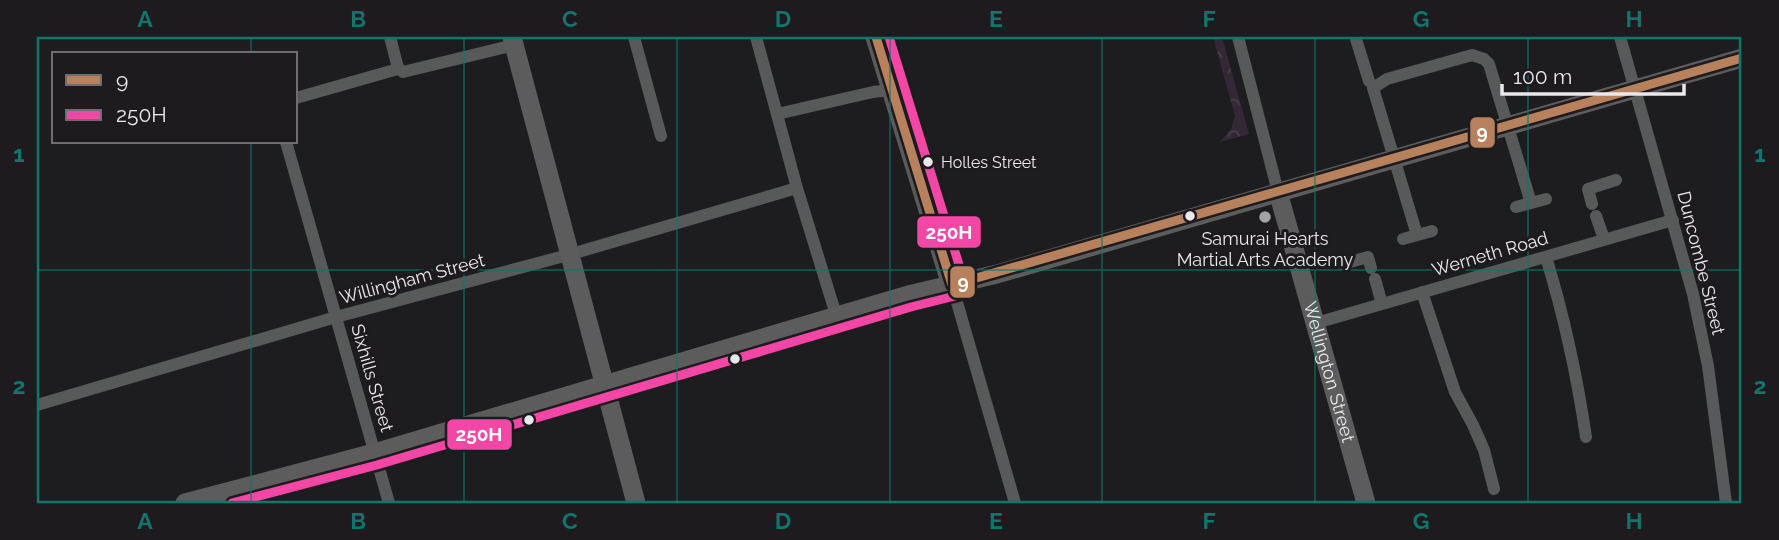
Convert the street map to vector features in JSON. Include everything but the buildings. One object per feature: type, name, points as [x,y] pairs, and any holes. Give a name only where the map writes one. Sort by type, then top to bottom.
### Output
[{"type":"main road","points":[[876,37],[952,285]]},
{"type":"main road","points":[[513,41],[636,503]]},
{"type":"main road","points":[[185,503],[374,453],[908,295],[997,274],[1742,58]]},
{"type":"main road","name":"Wellington Street","points":[[1278,192],[1366,503]]},
{"type":"street","points":[[390,37],[399,70]]},
{"type":"street","points":[[634,37],[661,136]]},
{"type":"street","points":[[756,37],[797,188],[837,318]]},
{"type":"street","name":"Wellington Street","points":[[1238,37],[1278,192]]},
{"type":"street","name":"Duncombe Street","points":[[1620,37],[1693,294],[1708,366],[1726,503]]},
{"type":"street","points":[[1358,38],[1369,81]]},
{"type":"street","points":[[298,97],[513,41]]},
{"type":"street","points":[[1417,235],[1373,88],[1381,82],[1472,55],[1489,64],[1531,203]]},
{"type":"street","points":[[777,114],[891,90]]},
{"type":"street","name":"Sixhills Street","points":[[287,144],[389,503]]},
{"type":"street","points":[[1604,239],[1594,210],[1583,190],[1615,180]]},
{"type":"street","name":"Willingham Street","points":[[37,405],[336,317],[568,255],[797,188]]},
{"type":"street","points":[[1516,207],[1546,199]]},
{"type":"street","name":"Werneth Road","points":[[1317,323],[1673,219]]},
{"type":"street","points":[[1403,239],[1432,231]]},
{"type":"street","points":[[1546,257],[1578,388],[1586,437]]},
{"type":"street","points":[[1343,264],[1372,265],[1382,304]]},
{"type":"street","points":[[952,285],[1014,503]]},
{"type":"street","points":[[1422,292],[1455,392],[1484,450],[1494,489]]},
{"type":"green space","points":[[1213,37],[1222,37],[1249,134],[1220,142],[1231,129],[1235,116]]},
{"type":"transit line","name":"9","points":[[876,37],[952,285],[1742,58]]},
{"type":"transit line","name":"250H","points":[[232,503],[377,465],[959,295],[964,288],[964,281],[889,37]]},
{"type":"place","name":"Holles Street","points":[[928,162]]},
{"type":"place","name":"Samurai Hearts Martial Arts Academy","points":[[1265,217]]}]
